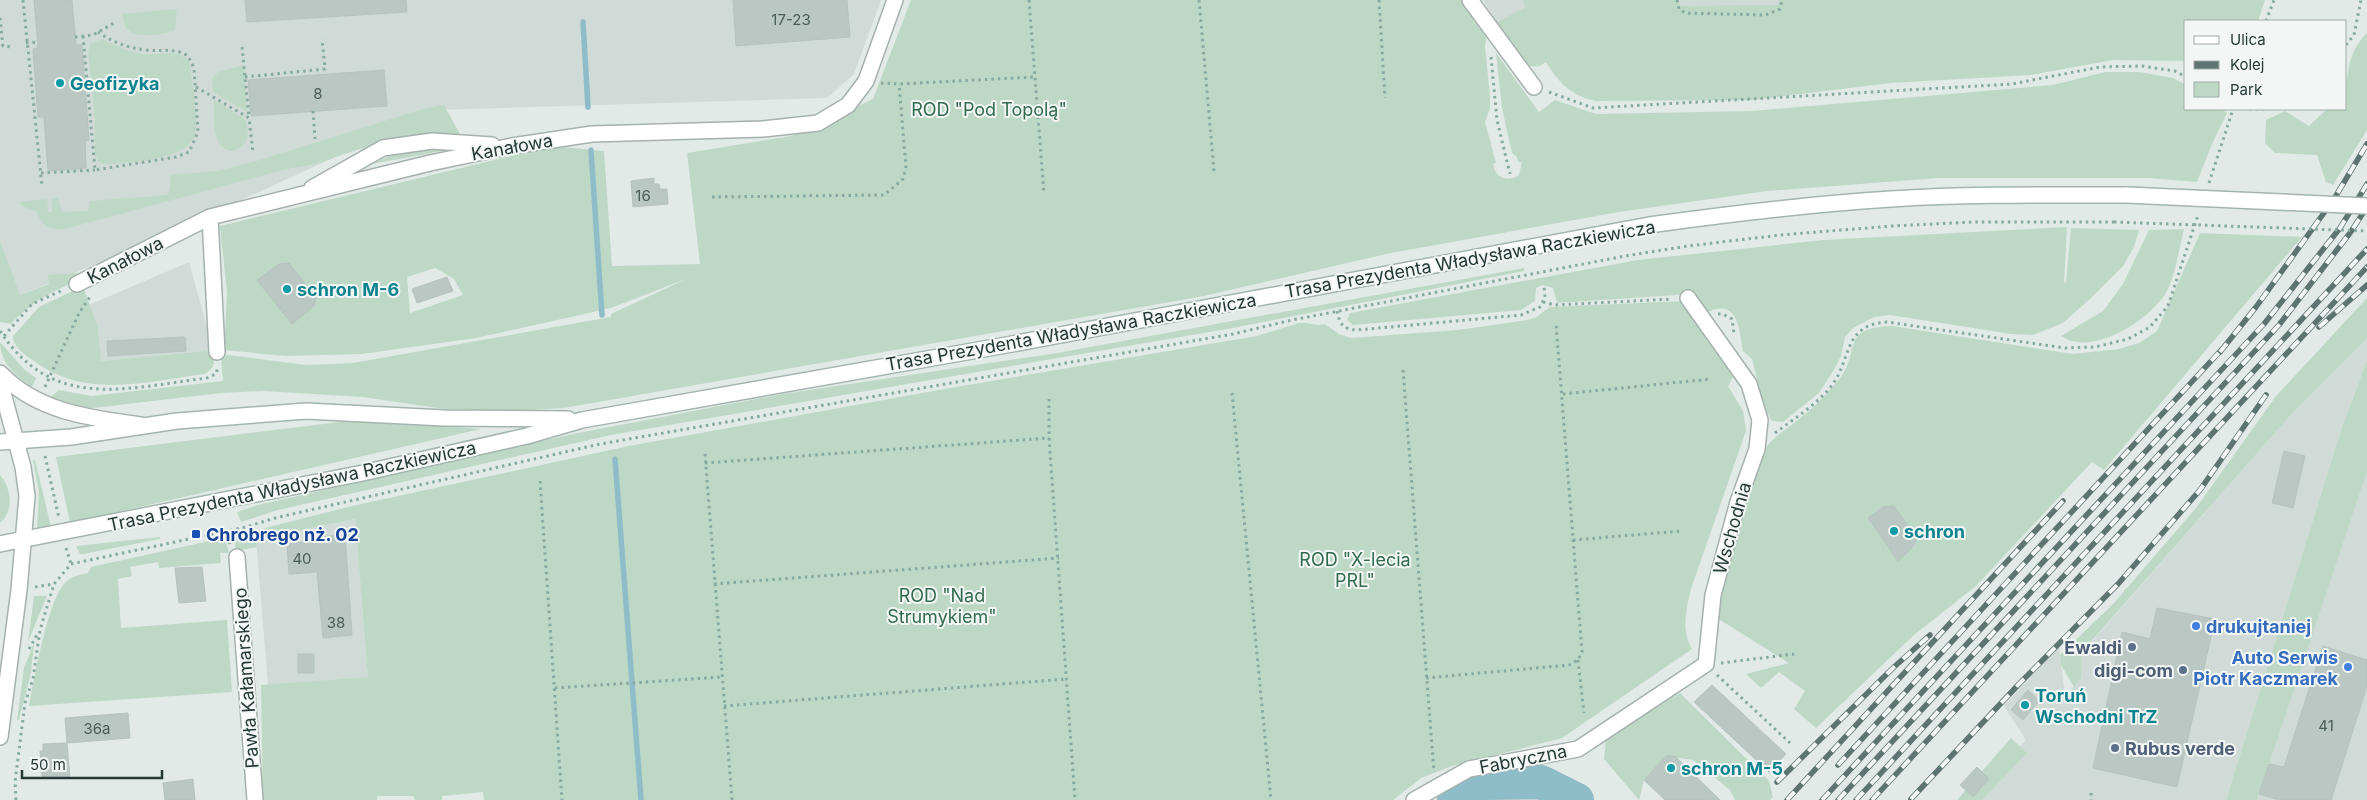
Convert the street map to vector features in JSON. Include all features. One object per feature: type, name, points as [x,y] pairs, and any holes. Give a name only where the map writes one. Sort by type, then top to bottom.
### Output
[{"type":"main road","name":"Kanałowa","points":[[77,284],[210,217],[430,163],[512,146],[592,134],[763,128],[818,123],[848,106],[866,82],[895,0]]},
{"type":"main road","points":[[1470,0],[1534,87]]},
{"type":"main road","points":[[300,196],[382,148],[432,141],[512,146]]},
{"type":"main road","name":"Trasa Prezydenta Władysława Raczkiewicza","points":[[0,544],[358,474],[527,436],[582,420],[1012,344],[1649,225],[1738,213],[1891,199],[2002,195],[2127,195],[2367,206]]},
{"type":"main road","points":[[210,217],[217,352]]},
{"type":"main road","name":"Wschodnia","points":[[1688,298],[1753,393],[1760,420],[1759,438],[1754,458],[1738,502],[1713,595],[1706,664]]},
{"type":"main road","points":[[0,373],[9,382],[39,402],[68,413],[147,426]]},
{"type":"main road","points":[[0,382],[23,467],[27,496],[24,539],[0,737]]},
{"type":"main road","name":"Trasa Prezydenta Władysława Raczkiewicza","points":[[0,442],[306,411],[444,418],[582,420]]},
{"type":"main road","name":"Pawła Kałamarskiego","points":[[237,557],[254,800]]},
{"type":"main road","name":"Fabryczna","points":[[1414,800],[1469,769],[1578,748],[1706,664]]},
{"type":"path","points":[[22,0],[42,186]]},
{"type":"path","points":[[1029,0],[1044,194]]},
{"type":"path","points":[[1199,0],[1214,171]]},
{"type":"path","points":[[1379,0],[1385,98]]},
{"type":"path","points":[[1677,0],[1679,9],[1685,13],[1766,15],[1780,9],[1782,0]]},
{"type":"path","points":[[2266,20],[2274,0]]},
{"type":"path","points":[[2347,43],[2354,35],[2361,0]]},
{"type":"path","points":[[0,18],[3,46],[11,47]]},
{"type":"path","points":[[75,37],[98,32],[114,23]]},
{"type":"path","points":[[41,173],[95,170],[176,157],[189,152],[198,132],[192,61],[180,51],[172,49],[147,50],[128,47],[110,40],[98,32]]},
{"type":"path","points":[[82,36],[95,170]]},
{"type":"path","points":[[245,76],[325,69],[322,39]]},
{"type":"path","points":[[26,43],[37,42]]},
{"type":"path","points":[[242,47],[253,152]]},
{"type":"path","points":[[1491,55],[1497,120],[1510,174]]},
{"type":"path","points":[[1534,87],[1593,108],[2012,84],[2100,68],[2142,66],[2175,71],[2184,76]]},
{"type":"path","points":[[866,82],[899,84],[1035,78]]},
{"type":"path","points":[[712,197],[884,195],[903,179],[906,168],[899,84]]},
{"type":"path","points":[[195,87],[249,118]]},
{"type":"path","points":[[2208,184],[2233,110]]},
{"type":"path","points":[[313,111],[315,138]]},
{"type":"path","points":[[1754,458],[1768,438],[1818,400],[1830,387],[1841,371],[1855,334],[1874,323],[1887,322],[2065,348],[2095,347],[2128,340],[2150,327],[2168,306],[2199,212]]},
{"type":"path","points":[[41,439],[62,533],[71,564],[246,527],[275,518],[600,444],[1233,334],[1337,311],[1625,256],[1780,235],[1973,222],[2114,222],[2367,231]]},
{"type":"path","points":[[4,336],[32,304],[77,284]]},
{"type":"path","points":[[1337,311],[1341,325],[1346,329],[1357,330],[1521,315],[1534,311],[1543,302],[1544,286]]},
{"type":"path","points":[[39,402],[79,313],[92,294]]},
{"type":"path","points":[[1543,302],[1555,305],[1688,298]]},
{"type":"path","points":[[1556,324],[1583,642],[1582,652],[1578,660],[1584,713]]},
{"type":"path","points":[[0,330],[29,365],[49,378],[90,390],[115,390],[207,378],[216,374],[217,352]]},
{"type":"path","points":[[1403,370],[1435,787]]},
{"type":"path","points":[[1562,394],[1711,379]]},
{"type":"path","points":[[1232,393],[1271,800]]},
{"type":"path","points":[[1049,399],[1049,438],[1075,800]]},
{"type":"path","points":[[705,464],[1049,438]]},
{"type":"path","points":[[705,454],[732,800]]},
{"type":"path","points":[[540,481],[562,800]]},
{"type":"path","points":[[1573,540],[1682,531]]},
{"type":"path","points":[[714,584],[1059,558]]},
{"type":"path","points":[[16,800],[15,782],[25,703],[33,679],[40,630],[54,584]]},
{"type":"path","points":[[1706,664],[1794,654]]},
{"type":"path","points":[[1426,678],[1569,665],[1578,660]]},
{"type":"path","points":[[1706,664],[1790,743]]},
{"type":"path","points":[[554,688],[722,677]]},
{"type":"path","points":[[724,706],[1066,679]]},
{"type":"path","points":[[2091,793],[2091,800]]},
{"type":"shaded area","points":[[0,0],[881,0],[854,74],[827,98],[438,110],[141,246],[20,295],[0,253]]},
{"type":"shaded area","points":[[1483,0],[1523,0],[1527,7],[1497,22]]},
{"type":"shaded area","points":[[1674,0],[1787,0],[1786,20],[1680,16]]},
{"type":"shaded area","points":[[189,262],[214,353],[206,351],[101,361],[98,328],[89,305]]},
{"type":"shaded area","points":[[2367,338],[2367,360],[2341,430],[2226,800],[1973,800],[2026,740],[2004,706],[2059,646],[2065,696],[2081,678],[2081,654],[2297,408]]},
{"type":"shaded area","name":"Auto Serwis Piotr Kaczmarek","points":[[2367,471],[2367,800],[2257,800],[2350,517]]},
{"type":"shaded area","points":[[355,519],[368,677],[268,685],[256,539]]},
{"type":"shaded area","points":[[1532,787],[1565,800],[1470,800],[1490,790]]},
{"type":"green space","name":"ROD \"Pod Topolą\"","points":[[911,0],[1466,0],[1487,35],[1485,46],[1490,108],[1485,122],[1496,163],[1493,164],[1494,169],[1499,176],[1506,179],[1519,175],[1522,162],[1518,162],[1517,157],[1512,153],[1502,108],[1496,53],[1539,112],[1555,100],[1596,114],[1752,111],[2053,85],[2105,72],[2140,72],[2173,78],[2184,84],[2184,110],[2222,110],[2227,113],[2197,182],[2149,178],[1939,178],[1767,191],[1619,212],[1391,253],[1204,296],[564,408],[509,411],[444,409],[363,397],[264,391],[221,393],[93,408],[71,406],[50,398],[59,390],[91,396],[223,381],[221,354],[306,365],[353,363],[611,317],[611,314],[686,279],[611,308],[476,338],[362,354],[286,356],[224,350],[227,293],[220,226],[553,146],[604,151],[612,266],[700,264],[687,153],[791,136],[873,99]],"holes":[[[435,268],[454,279],[463,295],[410,313],[407,277]]]},
{"type":"green space","points":[[1523,0],[1678,0],[1680,6],[1778,5],[1779,0],[2265,0],[2258,20],[2184,20],[2184,61],[2113,60],[2031,75],[1891,83],[1752,100],[1596,101],[1579,96],[1566,88],[1546,62],[1535,66],[1524,62],[1497,22],[1526,7]]},
{"type":"green space","points":[[177,9],[175,30],[157,35],[143,35],[131,32],[126,27],[122,14]]},
{"type":"green space","points":[[2367,33],[2367,130],[2333,185],[2326,182],[2317,155],[2275,153],[2265,143],[2266,120],[2285,111],[2309,126],[2326,110],[2347,110],[2347,78],[2351,59],[2360,41]]},
{"type":"green space","points":[[102,39],[137,53],[180,55],[190,63],[196,129],[193,140],[184,148],[173,154],[144,161],[105,165],[98,161],[95,155],[95,118],[88,53],[90,44]]},
{"type":"green space","points":[[244,65],[247,112],[213,92],[212,78],[218,72]]},
{"type":"green space","points":[[214,100],[246,120],[247,139],[242,146],[232,151],[220,145],[217,138],[214,123]]},
{"type":"green space","points":[[444,105],[460,134],[421,137],[383,143],[317,163],[290,168],[65,229],[50,228],[44,224],[36,211],[24,207],[19,202],[47,199],[48,212],[52,212],[52,199],[58,198],[62,212],[88,211],[90,201],[167,195],[170,188],[171,175],[218,171],[253,162],[423,109]]},
{"type":"green space","points":[[407,148],[458,148],[372,164]]},
{"type":"green space","points":[[2067,227],[2064,282],[2066,283],[2071,228],[2139,230],[2134,247],[2123,266],[2063,323],[2033,335],[2011,334],[1890,315],[1874,317],[1853,328],[1845,337],[1841,356],[1819,393],[1783,422],[1772,421],[1764,407],[1752,359],[1743,351],[1738,324],[1730,311],[1715,309],[1704,314],[1691,294],[1557,303],[1553,288],[1542,285],[1536,288],[1535,301],[1521,310],[1353,325],[1347,320],[1350,313],[1638,260],[1823,240]]},
{"type":"green space","points":[[2184,229],[2171,282],[2160,301],[2149,312],[2136,323],[2105,339],[2074,342],[2061,336],[2103,311],[2123,284],[2149,230]]},
{"type":"green space","points":[[2200,233],[2302,237],[2104,470],[2092,462],[1976,586],[1914,635],[1816,728],[1794,709],[1805,691],[1779,672],[1761,688],[1746,674],[1789,663],[1717,618],[1742,504],[1758,461],[1768,445],[1823,398],[1838,381],[1845,370],[1858,336],[1875,327],[1892,326],[2073,354],[2119,349],[2139,343],[2157,331]],"holes":[[[1893,506],[1917,539],[1912,548],[1898,560],[1868,518],[1883,507]]]},
{"type":"green space","points":[[0,241],[20,295],[49,284],[48,275],[77,273],[80,279],[35,302],[11,324],[0,322]]},
{"type":"green space","points":[[1524,268],[1524,271],[1233,328],[611,435],[278,510],[241,522],[237,512],[258,505],[578,433],[783,394],[1057,353]]},
{"type":"green space","points":[[83,286],[98,328],[101,361],[206,351],[214,353],[212,368],[204,374],[137,384],[93,384],[72,380],[51,372],[25,355],[16,346],[13,336],[39,307]]},
{"type":"green space","points":[[2367,298],[2367,338],[2297,408],[2081,653],[2081,678],[2074,687],[2061,665],[2060,655],[2113,604],[2196,508],[2276,396]]},
{"type":"green space","points":[[1684,301],[1734,375],[1728,386],[1743,411],[1746,431],[1691,589],[1686,612],[1686,634],[1692,649],[1562,738],[1452,766],[1421,778],[1393,800],[484,800],[483,792],[442,796],[442,800],[415,800],[413,796],[377,796],[377,800],[263,800],[261,685],[368,677],[355,519],[256,539],[257,547],[236,551],[234,541],[237,535],[352,506],[629,446],[944,389],[1257,336],[1299,323],[1325,324],[1339,334],[1351,338],[1458,330],[1527,320],[1535,318],[1550,307]]},
{"type":"green space","points":[[0,342],[25,370],[36,378],[32,387],[20,379],[10,368],[3,356]]},
{"type":"green space","points":[[2367,360],[2367,471],[2257,800],[2226,800],[2341,430]]},
{"type":"green space","points":[[348,421],[375,421],[481,429],[70,523],[56,457]]},
{"type":"green space","points":[[33,460],[35,460],[51,527],[37,530],[39,492]]},
{"type":"green space","points":[[0,475],[7,486],[10,499],[8,512],[0,523]]},
{"type":"green space","points":[[160,537],[160,539],[83,554],[80,554],[76,546]]},
{"type":"green space","points":[[219,539],[226,542],[229,553],[220,553],[221,563],[159,568],[158,562],[130,567],[132,576],[118,579],[121,628],[227,620],[232,692],[29,706],[48,621],[60,590],[69,579],[88,573],[91,567]]},
{"type":"green space","points":[[47,596],[28,642],[34,597]]},
{"type":"green space","points":[[34,643],[31,673],[19,720],[17,720],[24,668]]},
{"type":"green space","points":[[1680,693],[1769,781],[1773,797],[1770,800],[1735,800],[1730,790],[1693,760],[1666,756],[1644,780],[1639,800],[1604,759],[1606,738]]},
{"type":"green space","points":[[2011,738],[2027,753],[1982,800],[1957,800]]},
{"type":"building","name":"Geofizyka","points":[[34,0],[72,0],[76,45],[82,45],[89,140],[85,141],[86,168],[48,171],[44,117],[38,117],[33,49],[38,48]]},
{"type":"building","points":[[245,0],[406,0],[407,12],[247,22]]},
{"type":"building","points":[[733,0],[847,0],[850,37],[736,46]]},
{"type":"building","points":[[384,70],[387,106],[251,116],[248,80]]},
{"type":"building","points":[[654,178],[654,184],[659,184],[660,189],[667,189],[668,204],[633,207],[631,181]]},
{"type":"building","name":"schron M-6","points":[[289,263],[316,298],[314,306],[292,324],[257,280],[279,264]]},
{"type":"building","points":[[447,277],[453,291],[417,303],[412,289]]},
{"type":"building","points":[[185,337],[186,351],[108,356],[107,341]]},
{"type":"building","points":[[2284,451],[2305,456],[2293,508],[2272,503]]},
{"type":"building","name":"schron","points":[[1894,506],[1917,539],[1912,548],[1898,561],[1868,518],[1883,507]]},
{"type":"building","points":[[345,535],[352,635],[323,638],[317,572],[289,574],[287,544],[315,541],[315,537]]},
{"type":"building","points":[[202,567],[206,601],[179,603],[175,568]]},
{"type":"building","points":[[2157,608],[2215,619],[2177,787],[2093,768],[2122,632],[2150,639]]},
{"type":"building","points":[[2323,646],[2367,660],[2367,686],[2331,800],[2279,800],[2259,794],[2269,764],[2284,767]]},
{"type":"building","points":[[298,654],[314,654],[314,673],[298,673]]},
{"type":"building","points":[[1712,685],[1786,754],[1769,772],[1694,702]]},
{"type":"building","name":"Toruń Wschodni TrZ","points":[[2028,690],[2039,701],[2023,720],[2011,710]]},
{"type":"building","points":[[128,713],[130,738],[67,743],[65,718]]},
{"type":"building","points":[[67,743],[70,778],[42,777],[40,751],[43,751],[43,744]]},
{"type":"building","name":"schron M-5","points":[[1666,756],[1675,756],[1720,800],[1665,800],[1644,780]]},
{"type":"building","points":[[1977,767],[1989,779],[1973,797],[1960,785]]},
{"type":"building","points":[[193,779],[195,800],[165,800],[163,783]]},
{"type":"waterway","points":[[583,22],[588,107]]},
{"type":"waterway","points":[[591,150],[602,315]]},
{"type":"waterway","points":[[615,459],[641,800]]},
{"type":"waterway","points":[[1454,800],[1486,783],[1541,782],[1577,800]]},
{"type":"railway","points":[[2220,352],[2256,307],[2334,199],[2367,144]]},
{"type":"railway","points":[[1822,800],[2264,324],[2340,228],[2367,184]]},
{"type":"railway","points":[[1838,800],[2279,325],[2350,233],[2367,207]]},
{"type":"railway","points":[[1856,800],[2367,249]]},
{"type":"railway","points":[[1872,800],[2367,267]]},
{"type":"railway","points":[[2319,327],[2367,285]]},
{"type":"railway","points":[[1838,765],[2224,347]]},
{"type":"railway","points":[[1911,799],[2019,684],[2118,584],[2200,490],[2266,395]]},
{"type":"railway","points":[[1787,800],[2063,501]]},
{"type":"railway","points":[[1777,782],[1894,667],[1930,635]]},
{"type":"place","name":"Geofizyka","points":[[60,83]]},
{"type":"place","name":"schron M-6","points":[[287,289]]},
{"type":"place","name":"schron","points":[[1894,531]]},
{"type":"place","name":"Chrobrego nż. 02","points":[[196,534]]},
{"type":"place","name":"drukujtaniej","points":[[2196,626]]},
{"type":"place","name":"Ewaldi","points":[[2132,647]]},
{"type":"place","name":"Auto Serwis Piotr Kaczmarek","points":[[2348,667]]},
{"type":"place","name":"digi-com","points":[[2183,670]]},
{"type":"place","name":"Toruń Wschodni TrZ","points":[[2025,705]]},
{"type":"place","name":"Rubus verde","points":[[2115,748]]},
{"type":"place","name":"schron M-5","points":[[1671,768]]},
{"type":"park label","name":"ROD \"X-lecia PRL\"","points":[[1355,569]]},
{"type":"park label","name":"ROD \"Nad Strumykiem\"","points":[[942,605]]}]
